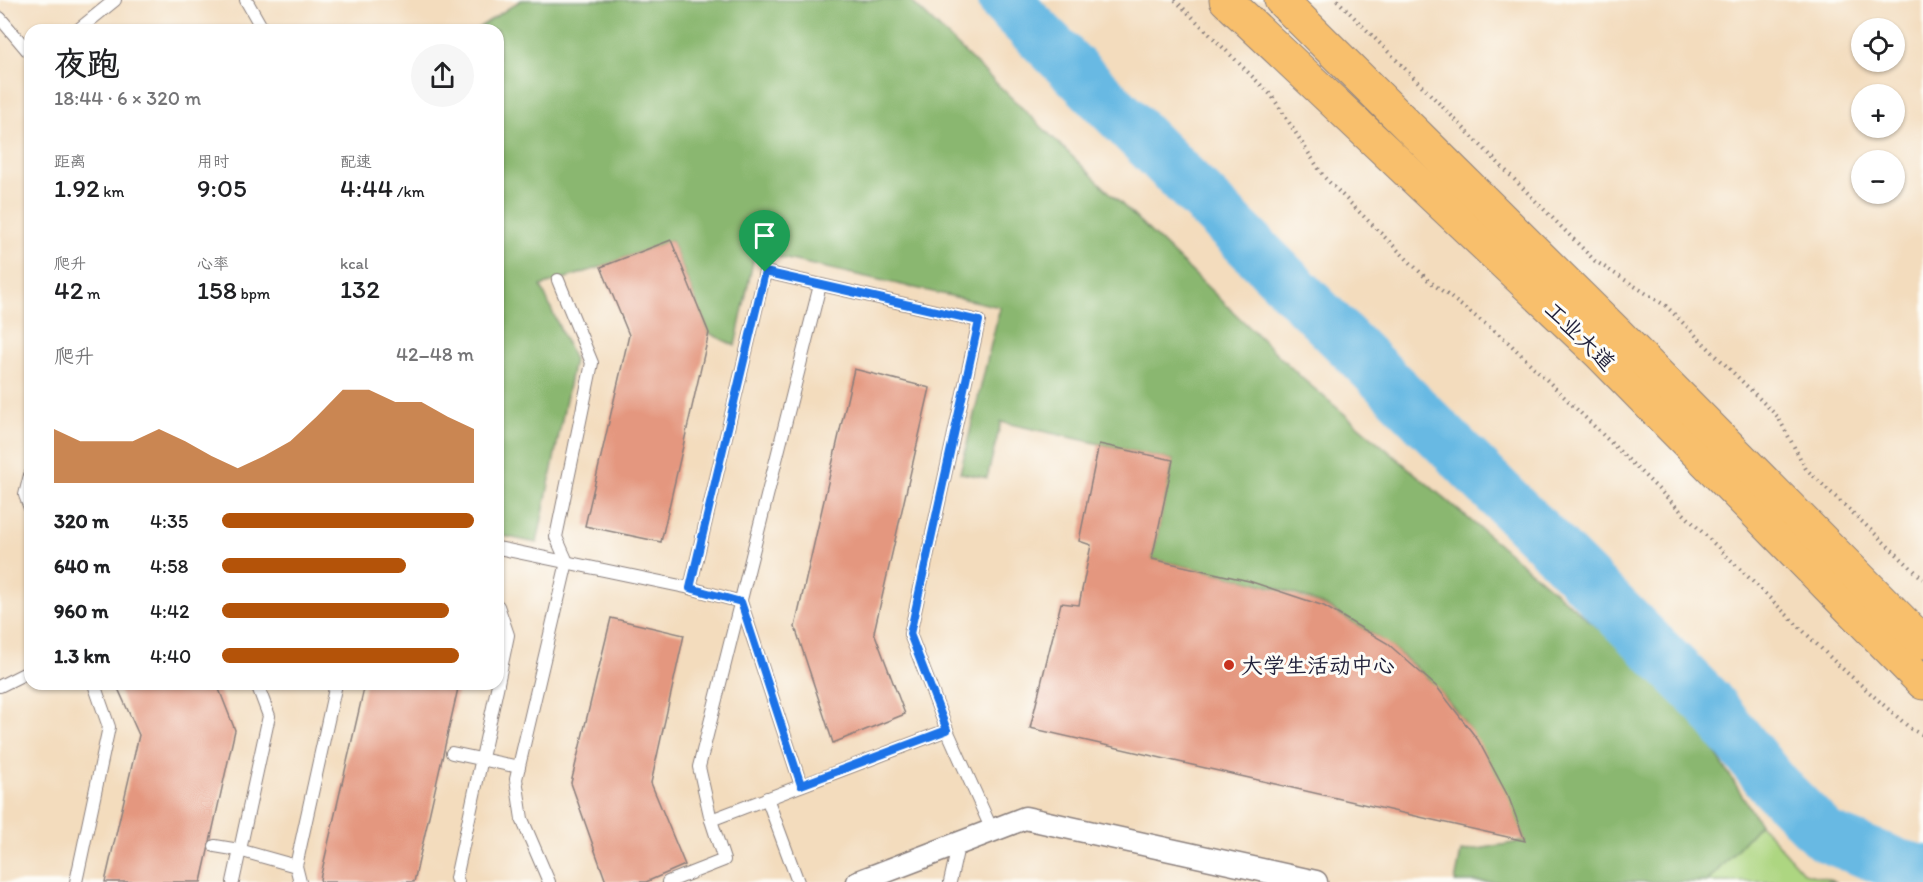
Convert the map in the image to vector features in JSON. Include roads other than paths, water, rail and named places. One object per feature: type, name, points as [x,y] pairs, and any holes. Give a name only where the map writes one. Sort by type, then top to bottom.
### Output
[{"type":"main road","name":"工业大道","points":[[1226,0],[1598,352],[1923,683]]},
{"type":"main road","name":"工业大道","points":[[1281,0],[1617,333],[1923,642]]},
{"type":"street","points":[[858,882],[1025,818],[1316,882]]},
{"type":"lane","points":[[85,24],[115,0]]},
{"type":"lane","points":[[246,0],[260,24]]},
{"type":"lane","points":[[0,18],[24,46]]},
{"type":"lane","points":[[690,588],[765,272],[979,321],[910,634],[947,730],[992,830]]},
{"type":"lane","points":[[549,882],[522,819],[516,778],[567,562],[556,537],[592,363],[558,280]]},
{"type":"lane","points":[[668,882],[724,860],[711,820],[699,766],[820,285]]},
{"type":"lane","points":[[504,549],[690,588],[741,602]]},
{"type":"lane","points":[[741,602],[801,785]]},
{"type":"lane","points":[[504,623],[508,635],[504,654]]},
{"type":"lane","points":[[0,686],[24,674]]},
{"type":"lane","points":[[76,882],[110,727],[96,690]]},
{"type":"lane","points":[[232,882],[269,716],[259,690]]},
{"type":"lane","points":[[300,882],[296,866],[335,690]]},
{"type":"lane","points":[[458,882],[456,878],[497,690]]},
{"type":"lane","points":[[711,820],[947,730]]},
{"type":"lane","points":[[452,753],[519,767]]},
{"type":"lane","points":[[767,798],[798,882]]},
{"type":"lane","points":[[950,882],[959,842]]},
{"type":"lane","points":[[215,846],[239,850],[296,866]]},
{"type":"waterway","points":[[1004,0],[1708,702],[1775,786],[1825,836],[1899,865],[1923,871]]},
{"type":"place","name":"大学生活动中心","points":[[1229,665]]}]
